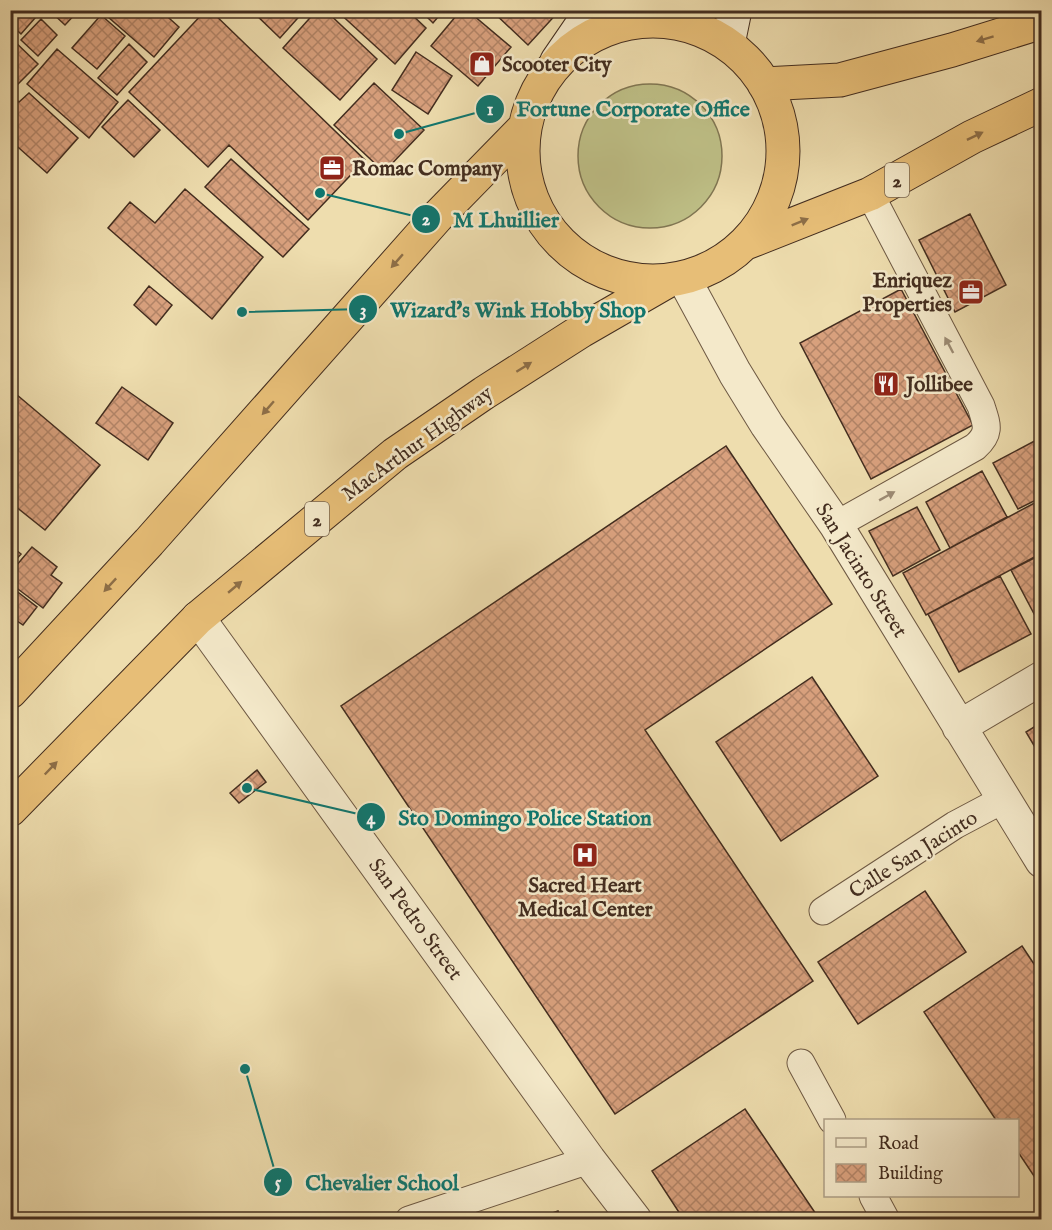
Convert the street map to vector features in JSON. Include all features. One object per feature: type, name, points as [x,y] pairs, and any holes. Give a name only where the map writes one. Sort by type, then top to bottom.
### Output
[{"type":"highway","name":"2","points":[[642,20],[673,21],[705,31],[728,44],[749,62],[764,84],[777,109],[783,139],[782,168],[772,204],[760,225],[746,243],[717,266],[675,280],[639,282],[598,270],[575,256],[551,233],[533,203],[524,170],[524,128],[536,92],[557,61],[578,43],[603,30],[642,20]]},
{"type":"highway","points":[[764,84],[840,81],[1041,22]]},
{"type":"highway","name":"2","points":[[746,243],[870,194],[972,137],[1041,104]]},
{"type":"highway","name":"2","points":[[10,692],[150,542],[437,217],[524,128]]},
{"type":"highway","name":"MacArthur Highway","points":[[10,810],[198,618],[395,454],[581,331],[675,280]]},
{"type":"street","points":[[557,61],[592,10]]},
{"type":"street","points":[[728,44],[735,10]]},
{"type":"street","name":"San Jacinto Street","points":[[675,280],[767,425],[836,525],[1041,861]]},
{"type":"street","name":"San Pedro Street","points":[[198,618],[589,1160],[635,1220]]},
{"type":"street","points":[[959,727],[1041,678]]},
{"type":"lane","points":[[836,525],[975,447],[984,439],[987,432],[981,406],[870,194]]},
{"type":"lane","name":"Calle San Jacinto","points":[[823,911],[955,825],[1004,799]]},
{"type":"lane","points":[[801,1063],[831,1119]]},
{"type":"lane","points":[[409,1220],[589,1160]]},
{"type":"lane","points":[[874,1197],[886,1220]]},
{"type":"green space","points":[[650,84],[677,90],[690,96],[701,105],[710,116],[716,129],[722,156],[716,183],[710,196],[701,207],[690,216],[677,222],[650,228],[623,222],[610,216],[599,207],[590,196],[584,183],[578,156],[584,129],[590,116],[599,105],[610,96],[623,90]]},
{"type":"building","points":[[10,10],[27,10],[35,18],[21,34],[10,24]]},
{"type":"building","points":[[49,10],[79,10],[65,25]]},
{"type":"building","points":[[100,10],[160,10],[179,27],[154,57]]},
{"type":"building","points":[[206,10],[210,10],[365,160],[308,220],[229,145],[208,167],[129,92]]},
{"type":"building","points":[[251,10],[305,10],[280,38]]},
{"type":"building","points":[[317,10],[325,10],[377,59],[340,100],[283,48]]},
{"type":"building","points":[[336,10],[407,10],[426,28],[395,64]]},
{"type":"building","points":[[420,10],[444,10],[433,23]]},
{"type":"building","points":[[461,10],[467,10],[511,47],[478,86],[431,46]]},
{"type":"building","points":[[491,10],[560,10],[528,45]]},
{"type":"building","points":[[101,15],[125,36],[97,69],[72,48]]},
{"type":"building","points":[[41,19],[57,35],[38,56],[21,40]]},
{"type":"building","points":[[10,37],[38,64],[14,88],[10,85]]},
{"type":"building","points":[[129,44],[147,62],[117,95],[98,78]]},
{"type":"building","points":[[57,49],[118,102],[89,138],[27,84]]},
{"type":"building","points":[[416,52],[452,76],[428,114],[392,90]]},
{"type":"building","points":[[374,83],[424,130],[384,172],[334,125]]},
{"type":"building","points":[[29,93],[78,138],[47,173],[10,140],[10,94],[19,102]]},
{"type":"building","points":[[128,100],[160,130],[134,157],[102,127]]},
{"type":"building","points":[[231,159],[309,229],[283,257],[205,187]]},
{"type":"building","points":[[185,189],[263,257],[212,319],[108,228],[130,202],[155,223]]},
{"type":"building","points":[[970,214],[1006,285],[955,312],[919,240]]},
{"type":"building","points":[[149,286],[172,305],[156,325],[134,305]]},
{"type":"building","name":"Jollibee","points":[[901,289],[973,425],[871,479],[800,343]]},
{"type":"building","points":[[122,387],[173,423],[148,460],[96,423]]},
{"type":"building","points":[[10,389],[100,465],[45,530],[10,502]]},
{"type":"building","points":[[1042,437],[1042,497],[1018,509],[993,463]]},
{"type":"building","name":"Sacred Heart Medical Center","points":[[726,446],[832,604],[645,730],[813,981],[615,1114],[341,706]]},
{"type":"building","points":[[982,471],[1007,517],[950,548],[926,502]]},
{"type":"building","points":[[1042,499],[1042,553],[926,615],[903,573]]},
{"type":"building","points":[[917,507],[940,550],[893,576],[869,531]]},
{"type":"building","points":[[10,545],[21,554],[10,566]]},
{"type":"building","points":[[32,547],[57,567],[51,575],[62,583],[43,608],[10,583],[10,573]]},
{"type":"building","points":[[1042,554],[1042,629],[1011,570]]},
{"type":"building","points":[[1000,576],[1031,634],[959,672],[928,614]]},
{"type":"building","points":[[10,586],[37,607],[23,625],[10,616]]},
{"type":"building","points":[[812,677],[878,776],[781,841],[716,742]]},
{"type":"building","points":[[1042,722],[1042,759],[1026,732]]},
{"type":"building","points":[[257,770],[266,782],[239,803],[230,793]]},
{"type":"building","points":[[925,891],[966,952],[858,1024],[818,962]]},
{"type":"building","points":[[1022,946],[1042,976],[1042,1188],[1019,1154],[1019,1119],[995,1119],[924,1012]]},
{"type":"building","points":[[745,1109],[820,1220],[684,1220],[652,1171]]},
{"type":"building","points":[[558,1211],[561,1220],[533,1220]]},
{"type":"place","name":"Scooter City","points":[[482,64]]},
{"type":"place","name":"Fortune Corporate Office","points":[[399,134]]},
{"type":"place","name":"Romac Company","points":[[332,168]]},
{"type":"place","name":"M Lhuillier","points":[[320,193]]},
{"type":"place","name":"Enriquez Properties","points":[[971,292]]},
{"type":"place","name":"Wizard's Wink Hobby Shop","points":[[242,312]]},
{"type":"place","name":"Jollibee","points":[[886,384]]},
{"type":"place","name":"Sto Domingo Police Station","points":[[247,788]]},
{"type":"place","name":"Sacred Heart Medical Center","points":[[585,855]]},
{"type":"place","name":"Chevalier School","points":[[245,1069]]}]
